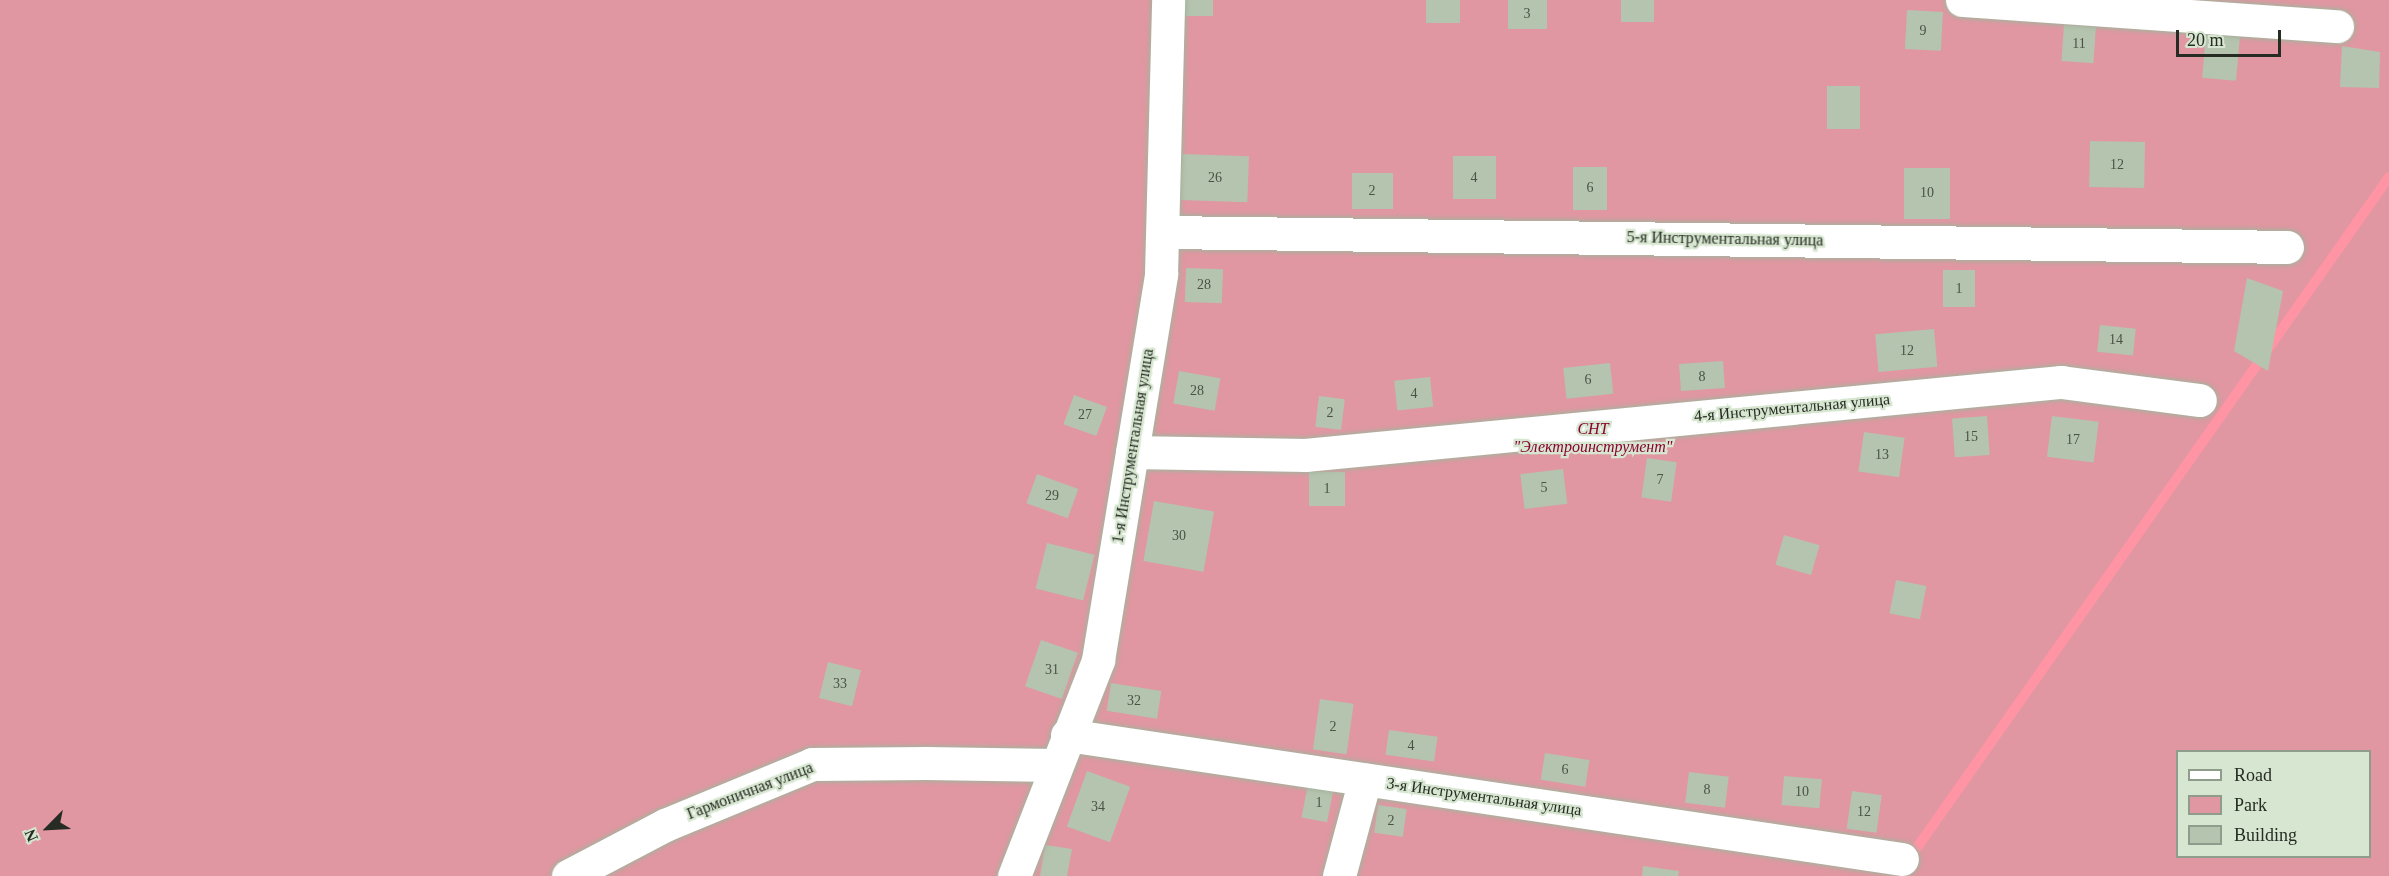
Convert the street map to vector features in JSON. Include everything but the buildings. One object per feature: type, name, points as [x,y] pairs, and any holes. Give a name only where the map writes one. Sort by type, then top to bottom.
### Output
[{"type":"street","name":"1-я Инструментальная улица","points":[[1014,876],[1055,765],[1098,660],[1161,273],[1168,0]]},
{"type":"street","points":[[1962,0],[2337,26]]},
{"type":"street","name":"5-я Инструментальная улица","points":[[1163,232],[2287,247]]},
{"type":"street","name":"4-я Инструментальная улица","points":[[1132,452],[1305,455],[2061,382],[2200,400]]},
{"type":"street","name":"3-я Инструментальная улица","points":[[1067,735],[1902,859]]},
{"type":"street","name":"Гармоничная улица","points":[[568,876],[665,825],[813,764],[1055,765]]},
{"type":"street","points":[[1339,876],[1365,779]]},
{"type":"green space","name":"СНТ \"Электроинструмент\"","points":[[0,0],[2389,0],[2389,876],[0,876]]},
{"type":"waterway","points":[[1897,876],[2389,177]]}]
